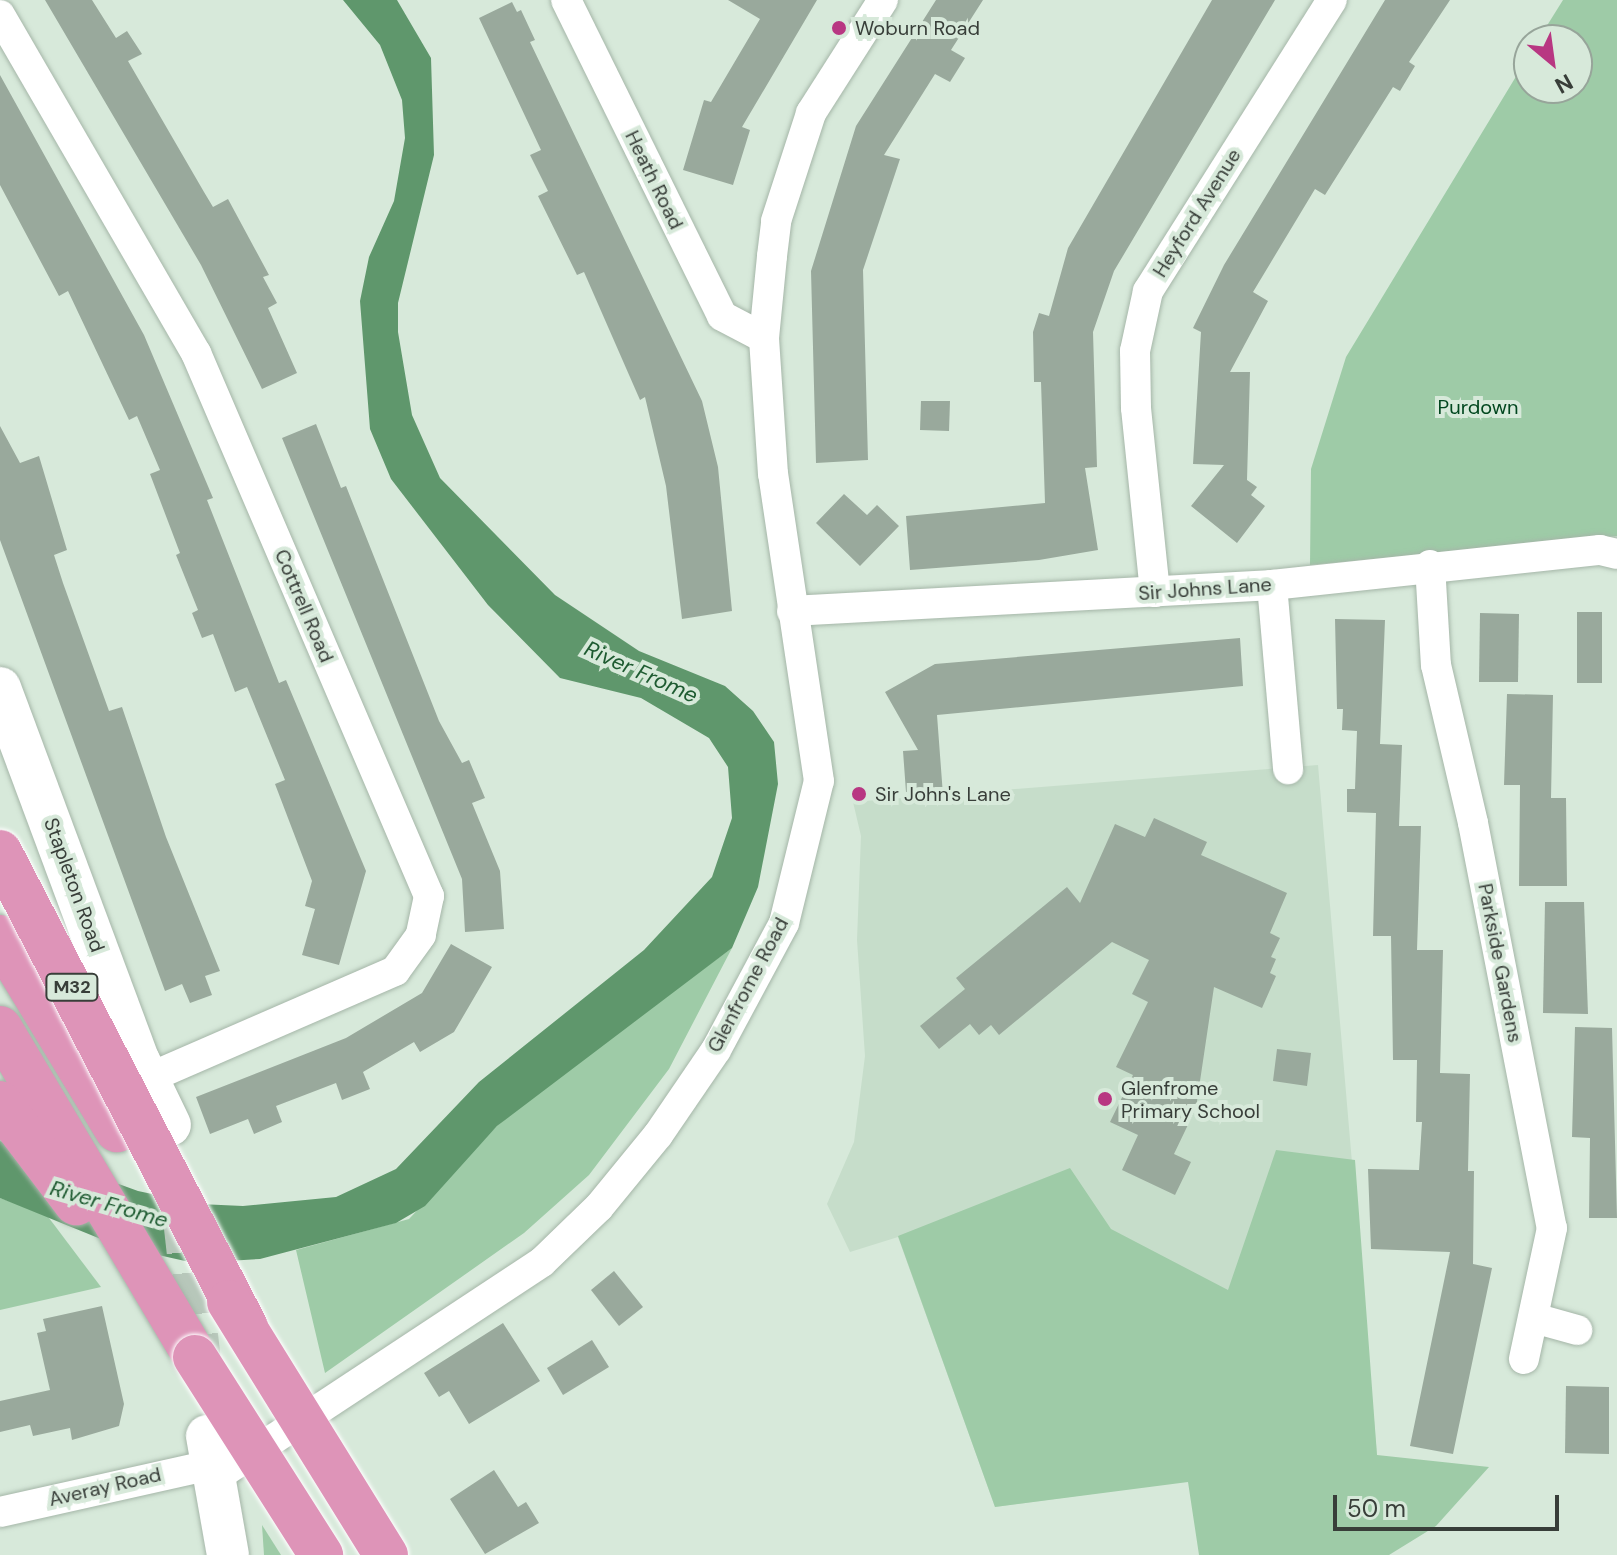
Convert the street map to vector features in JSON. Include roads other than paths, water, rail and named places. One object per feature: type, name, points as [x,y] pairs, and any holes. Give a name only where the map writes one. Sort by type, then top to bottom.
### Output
[{"type":"highway","name":"M32","points":[[0,852],[246,1327]]},
{"type":"highway","name":"M32","points":[[0,935],[117,1130],[246,1327],[386,1555]]},
{"type":"highway","points":[[0,1028],[195,1357],[321,1555]]},
{"type":"highway","points":[[0,1103],[195,1357]]},
{"type":"main road","name":"Stapleton Road","points":[[0,688],[145,1069],[170,1125]]},
{"type":"main road","points":[[0,886],[30,856],[38,837],[39,790]]},
{"type":"main road","points":[[0,935],[53,974],[145,1069]]},
{"type":"main road","points":[[210,1460],[228,1555]]},
{"type":"street","name":"Heath Road","points":[[566,0],[722,316],[764,338]]},
{"type":"street","name":"Glenfrome Road","points":[[210,1460],[542,1262],[609,1195],[716,1050],[784,923],[819,781],[773,474],[764,338],[776,221],[811,113],[883,0]]},
{"type":"street","name":"Heyford Avenue","points":[[1155,592],[1136,408],[1135,351],[1148,291],[1332,0]]},
{"type":"street","name":"Cottrell Road","points":[[0,15],[196,353],[429,896],[421,935],[395,971],[145,1069]]},
{"type":"street","name":"Sir Johns Lane","points":[[792,611],[1272,585],[1430,565],[1600,550],[1617,554]]},
{"type":"street","name":"Parkside Gardens","points":[[1430,565],[1436,665],[1473,823],[1552,1228],[1524,1359]]},
{"type":"street","points":[[1272,585],[1288,769]]},
{"type":"street","points":[[1534,1318],[1577,1330]]},
{"type":"street","name":"Averay Road","points":[[0,1512],[210,1460]]},
{"type":"water","name":"River Frome","points":[[343,0],[397,0],[431,58],[434,155],[398,303],[398,332],[412,415],[440,478],[555,595],[639,651],[725,686],[753,711],[774,742],[778,784],[758,887],[732,948],[497,1126],[425,1206],[396,1223],[260,1259],[194,1263],[118,1246],[0,1198],[0,1141],[138,1191],[199,1204],[243,1206],[336,1197],[396,1169],[479,1082],[644,950],[712,877],[732,818],[728,767],[709,738],[641,698],[560,678],[488,605],[391,479],[370,429],[360,301],[369,257],[394,201],[405,138],[402,100],[380,45]]},
{"type":"tunnel","points":[[183,1210],[201,1371]]},
{"type":"place","name":"Woburn Road","points":[[839,28]]},
{"type":"place","name":"Sir John's Lane","points":[[859,794]]},
{"type":"place","name":"Glenfrome Primary School","points":[[1105,1099]]},
{"type":"park label","name":"Purdown","points":[[1478,407]]}]
